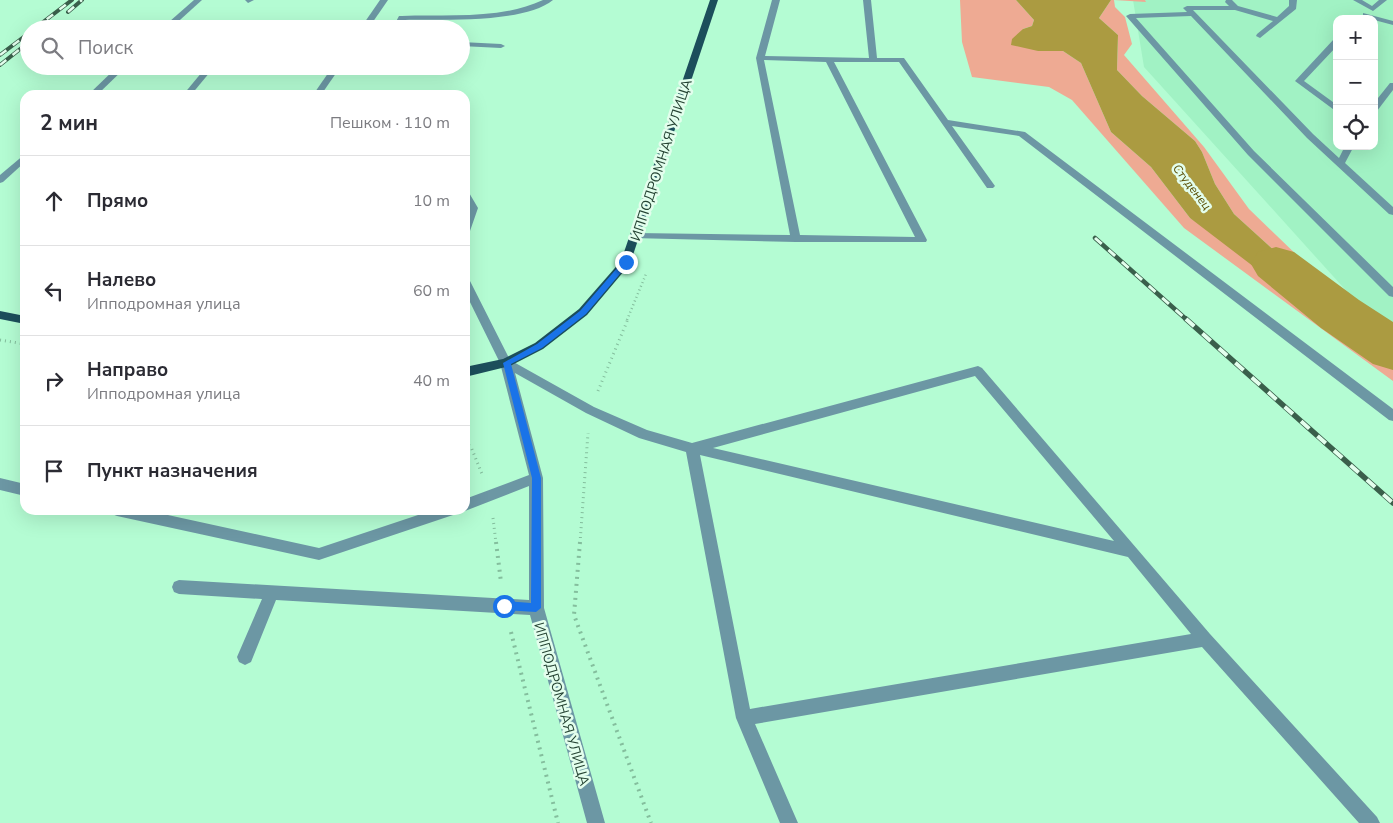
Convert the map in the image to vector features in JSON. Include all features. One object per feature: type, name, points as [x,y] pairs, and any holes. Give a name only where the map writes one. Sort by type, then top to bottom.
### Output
[{"type":"main road","name":"ИППОДРОМНАЯ УЛИЦА","points":[[506,363],[540,346],[583,312],[626,262],[714,0]]},
{"type":"main road","points":[[0,315],[20,319]]},
{"type":"main road","points":[[470,371],[506,363]]},
{"type":"street","points":[[175,20],[198,0]]},
{"type":"street","points":[[370,20],[384,0]]},
{"type":"street","points":[[401,20],[402,18],[512,12],[534,8],[549,0]]},
{"type":"street","points":[[776,0],[760,58],[796,239]]},
{"type":"street","points":[[868,0],[873,60]]},
{"type":"street","points":[[1179,0],[1310,136],[1393,212]]},
{"type":"street","points":[[1227,0],[1236,8]]},
{"type":"street","points":[[1260,36],[1293,7],[1294,0]]},
{"type":"street","points":[[1357,0],[1373,9]]},
{"type":"street","points":[[1366,15],[1383,0]]},
{"type":"street","points":[[1278,20],[1236,8],[1130,16],[1251,153],[1393,294]]},
{"type":"street","points":[[1378,20],[1393,23]]},
{"type":"street","points":[[470,44],[501,46]]},
{"type":"street","points":[[1333,45],[1299,81],[1333,106]]},
{"type":"street","points":[[760,58],[901,60],[990,186]]},
{"type":"street","points":[[636,236],[922,240],[829,60]]},
{"type":"street","points":[[98,90],[114,75]]},
{"type":"street","points":[[190,90],[203,75]]},
{"type":"street","points":[[320,90],[331,75]]},
{"type":"street","points":[[1377,105],[1393,85]]},
{"type":"street","points":[[944,122],[1022,134],[1393,416]]},
{"type":"street","points":[[1340,164],[1348,150]]},
{"type":"street","points":[[0,180],[20,162]]},
{"type":"street","points":[[470,202],[473,208],[470,217]]},
{"type":"street","points":[[470,290],[506,363],[590,410],[644,434],[692,448],[1132,552]]},
{"type":"street","name":"ИППОДРОМНАЯ УЛИЦА","points":[[506,363],[536,478],[536,608],[596,823]]},
{"type":"street","points":[[692,448],[978,371],[1205,639],[1371,823]]},
{"type":"street","points":[[692,448],[744,718],[789,823]]},
{"type":"street","points":[[470,503],[536,478]]},
{"type":"street","points":[[0,484],[20,489]]},
{"type":"street","points":[[151,515],[319,554],[436,515]]},
{"type":"street","points":[[179,586],[536,608]]},
{"type":"street","points":[[245,657],[272,592]]},
{"type":"street","points":[[744,718],[1205,639]]},
{"type":"path","points":[[0,340],[20,343]]},
{"type":"shaded area","points":[[960,0],[1016,0],[1034,20],[1032,26],[1023,29],[1038,51],[1063,51],[1081,63],[1111,132],[1151,167],[1190,218],[1340,314],[1331,294],[1288,263],[1234,214],[1215,184],[1202,152],[1195,141],[1142,96],[1117,70],[1118,35],[1099,18],[1111,0],[1114,0],[1115,7],[1125,17],[1132,44],[1124,55],[1204,147],[1249,209],[1384,339],[1393,344],[1393,381],[1184,228],[1072,100],[1049,87],[972,77],[962,42]]},
{"type":"shaded area","points":[[1114,0],[1145,0],[1146,2]]},
{"type":"shaded area","points":[[1133,0],[1393,0],[1393,340],[1389,338],[1144,67]]},
{"type":"water","points":[[1016,0],[1111,0],[1099,18],[1118,35],[1117,70],[1142,96],[1195,141],[1202,152],[1215,184],[1234,214],[1288,263],[1331,294],[1340,314],[1317,306],[1262,273],[1190,218],[1151,167],[1111,132],[1081,63],[1063,51],[1038,51],[1011,45],[1012,39],[1023,29],[1032,26],[1034,20]]},
{"type":"waterway","name":"Студенец","points":[[1276,264],[1340,314],[1393,349]]},
{"type":"railway","points":[[46,20],[72,0]]},
{"type":"railway","points":[[68,12],[82,0]]},
{"type":"railway","points":[[0,55],[20,40]]},
{"type":"railway","points":[[0,65],[20,49]]},
{"type":"railway","points":[[1095,238],[1187,320]]},
{"type":"railway","points":[[1186,319],[1393,503]]},
{"type":"route","points":[[504,606],[536,608],[536,478],[506,363],[540,346],[583,312],[626,262]]}]
